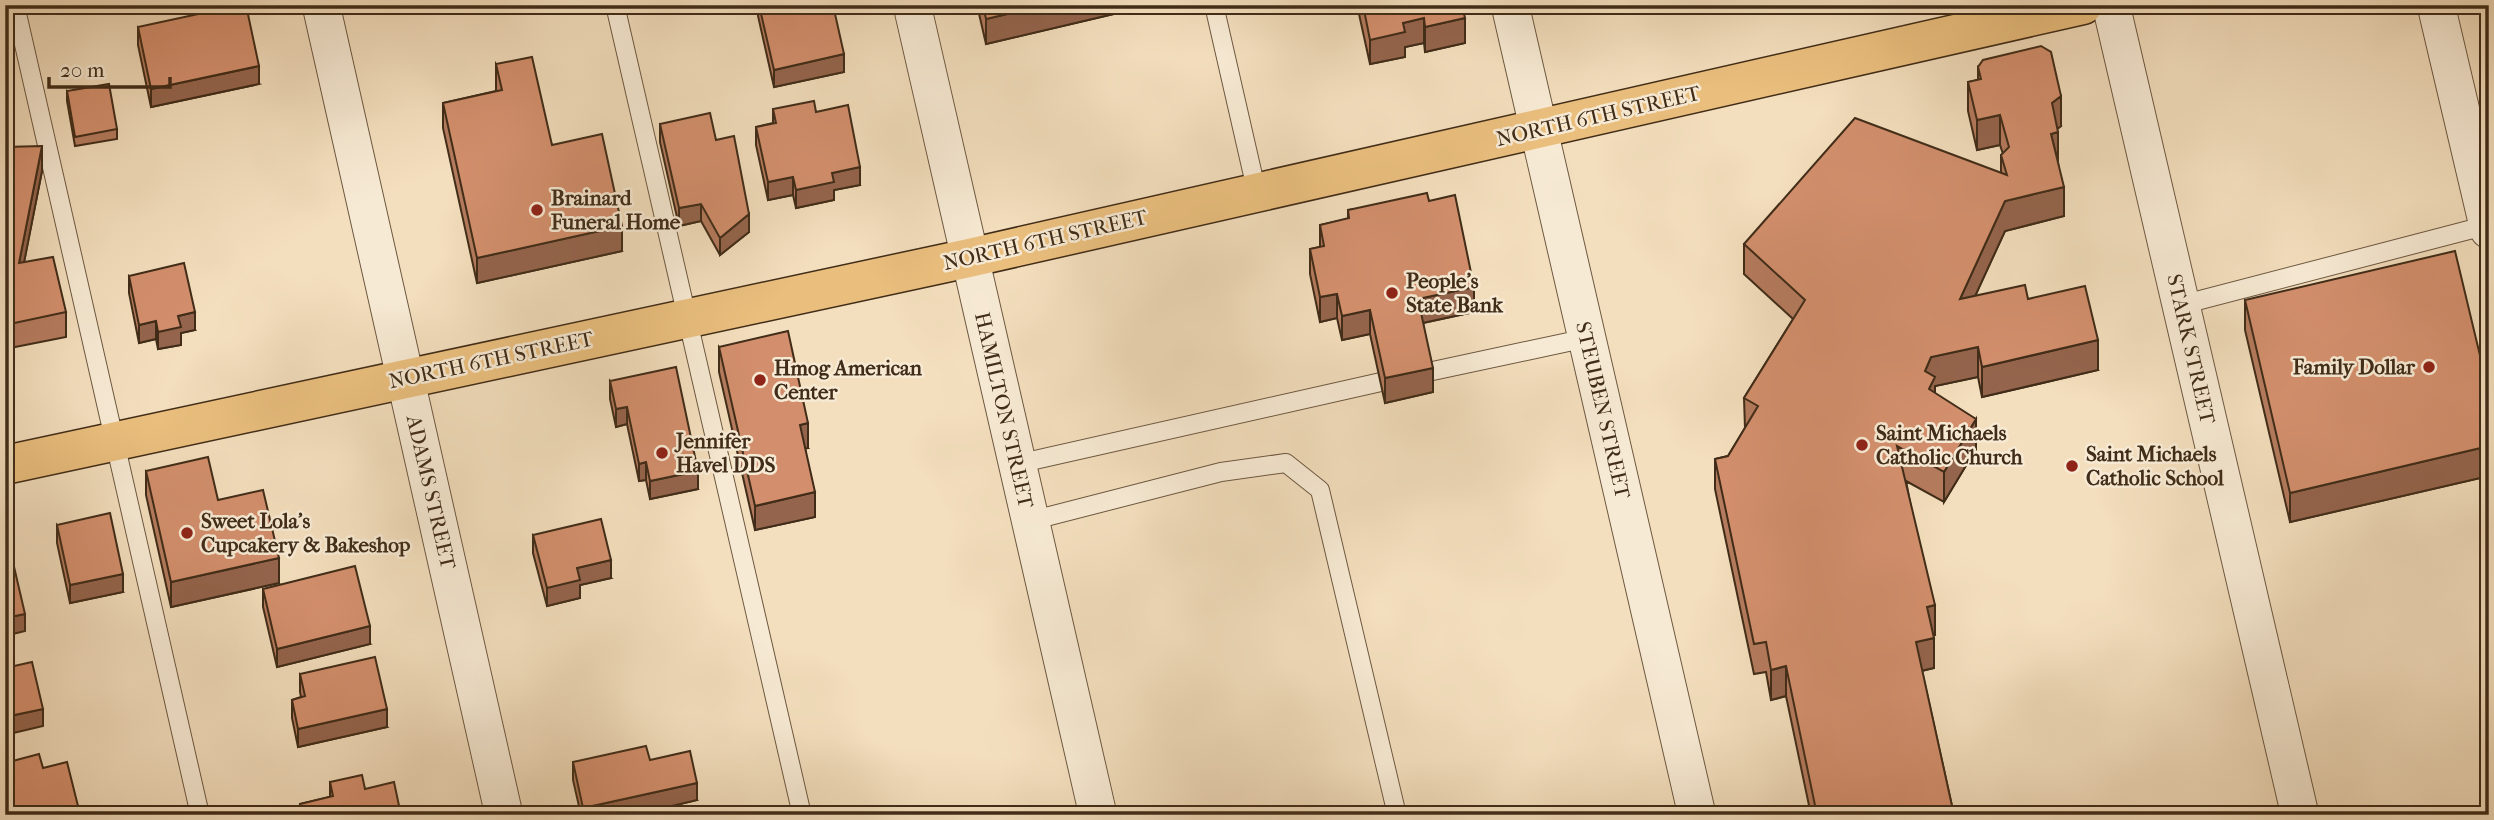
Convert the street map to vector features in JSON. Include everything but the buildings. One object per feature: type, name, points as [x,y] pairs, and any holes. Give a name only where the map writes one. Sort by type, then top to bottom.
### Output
[{"type":"main road","name":"NORTH 6TH STREET","points":[[5,465],[969,258],[2082,5]]},
{"type":"street","name":"ADAMS STREET","points":[[321,5],[504,815]]},
{"type":"street","name":"HAMILTON STREET","points":[[912,5],[1098,815]]},
{"type":"street","name":"STEUBEN STREET","points":[[1510,5],[1696,815]]},
{"type":"street","name":"STARK STREET","points":[[2111,5],[2300,815]]},
{"type":"street","points":[[2436,5],[2488,227]]},
{"type":"lane","points":[[15,5],[200,815]]},
{"type":"lane","points":[[615,5],[690,318],[802,815]]},
{"type":"lane","points":[[1214,5],[1257,193]]},
{"type":"lane","points":[[2181,305],[2488,227]]},
{"type":"lane","points":[[1428,372],[1587,338]]},
{"type":"lane","points":[[1017,464],[1381,382]]},
{"type":"lane","points":[[1030,521],[1222,472],[1286,463],[1320,490],[1396,815]]},
{"type":"place","name":"Brainard Funeral Home","points":[[537,210]]},
{"type":"place","name":"People's State Bank","points":[[1392,293]]},
{"type":"place","name":"Family Dollar","points":[[2429,367]]},
{"type":"place","name":"Hmog American Center","points":[[760,380]]},
{"type":"place","name":"Saint Michaels Catholic Church","points":[[1862,445]]},
{"type":"place","name":"Jennifer Havel DDS","points":[[662,453]]},
{"type":"place","name":"Saint Michaels Catholic School","points":[[2072,466]]},
{"type":"place","name":"Sweet Lola's Cupcakery & Bakeshop","points":[[187,533]]}]
